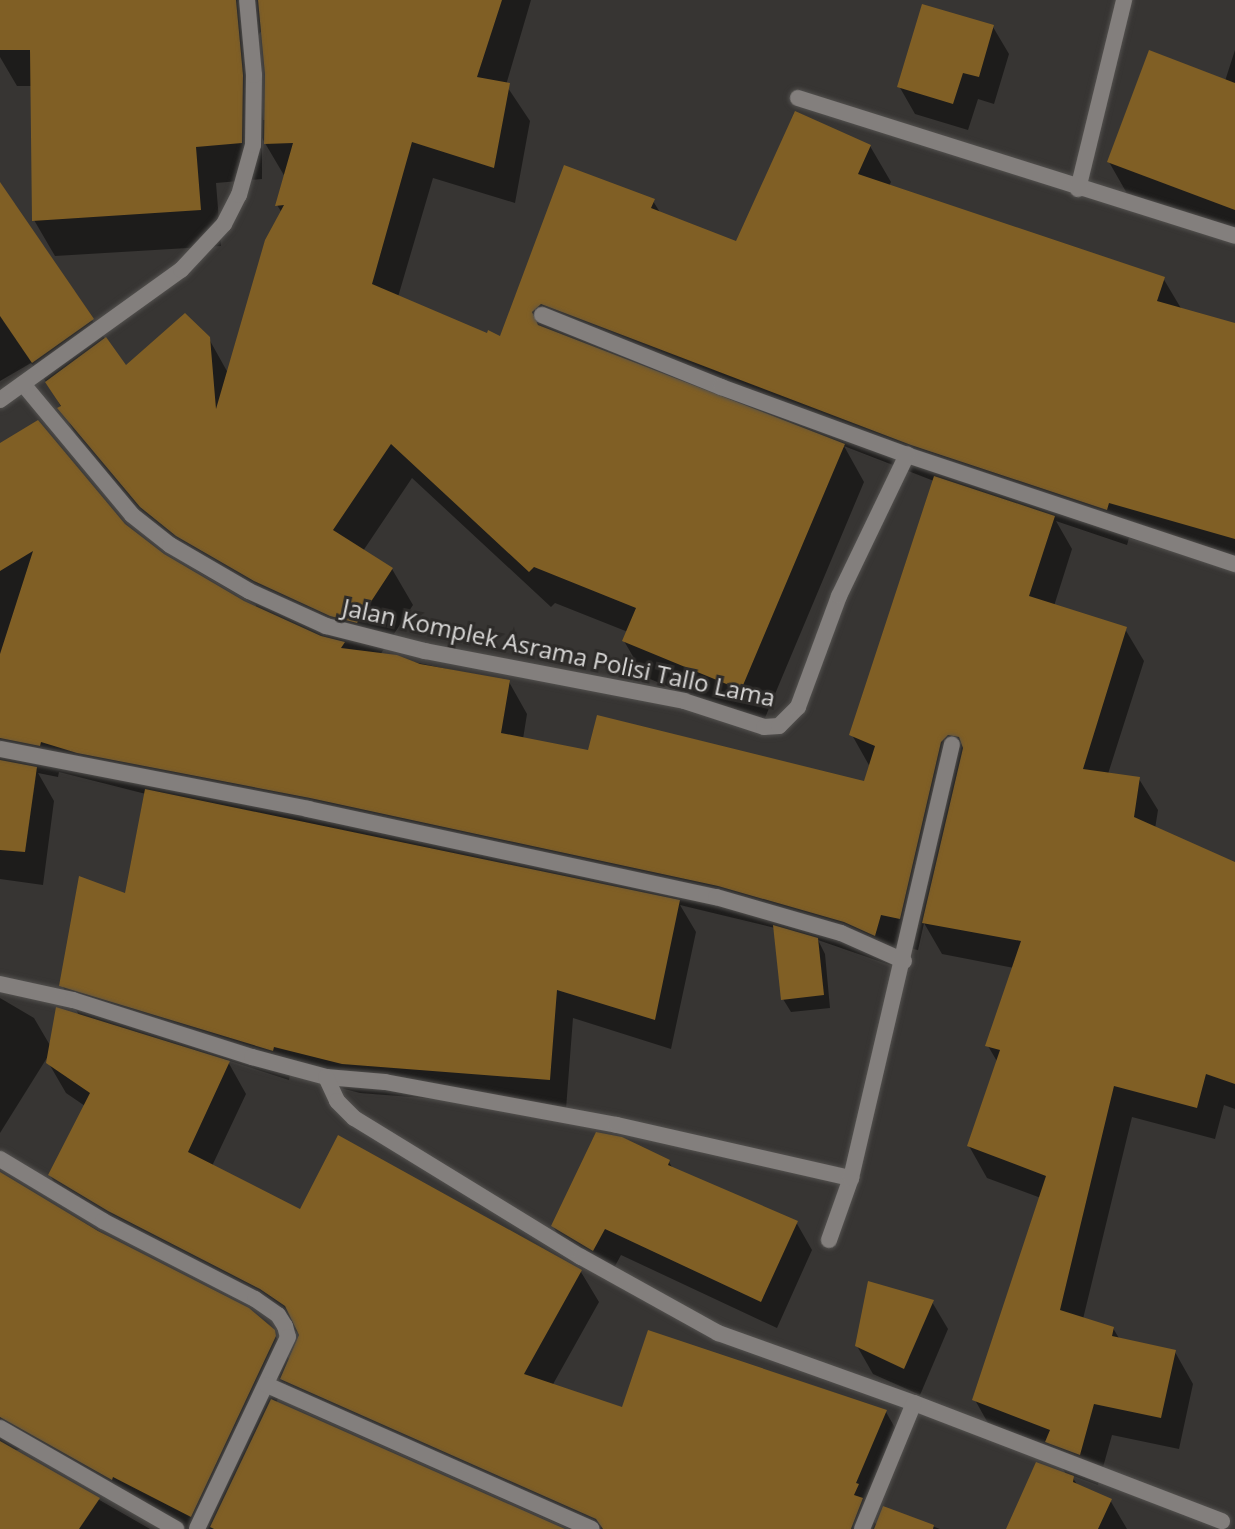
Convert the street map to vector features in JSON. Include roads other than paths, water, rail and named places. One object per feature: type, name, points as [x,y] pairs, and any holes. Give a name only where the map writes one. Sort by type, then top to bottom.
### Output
[{"type":"street","points":[[0,400],[181,270],[224,224],[243,183],[253,145],[254,75],[247,0]]},
{"type":"street","points":[[1078,189],[1124,0]]},
{"type":"street","points":[[798,98],[1078,189],[1235,236]]},
{"type":"street","points":[[542,315],[721,387],[907,455],[1235,564]]},
{"type":"street","name":"Jalan Komplek Asrama Polisi Tallo Lama","points":[[23,384],[132,515],[170,545],[249,591],[326,626],[425,651],[684,701],[764,727],[779,726],[798,707],[839,596],[907,455]]},
{"type":"street","points":[[829,1240],[851,1178],[952,745]]},
{"type":"street","points":[[0,749],[308,809],[716,897],[841,933],[904,961]]},
{"type":"street","points":[[0,984],[73,1000],[252,1057],[326,1077],[385,1082],[602,1122],[851,1178]]},
{"type":"street","points":[[326,1077],[337,1101],[354,1118],[581,1257],[718,1333],[914,1403],[1222,1521]]},
{"type":"street","points":[[0,1159],[103,1221],[255,1299],[278,1315],[288,1337],[197,1529]]},
{"type":"street","points":[[267,1385],[592,1529]]},
{"type":"street","points":[[862,1529],[914,1403]]},
{"type":"street","points":[[0,1428],[176,1529]]}]
